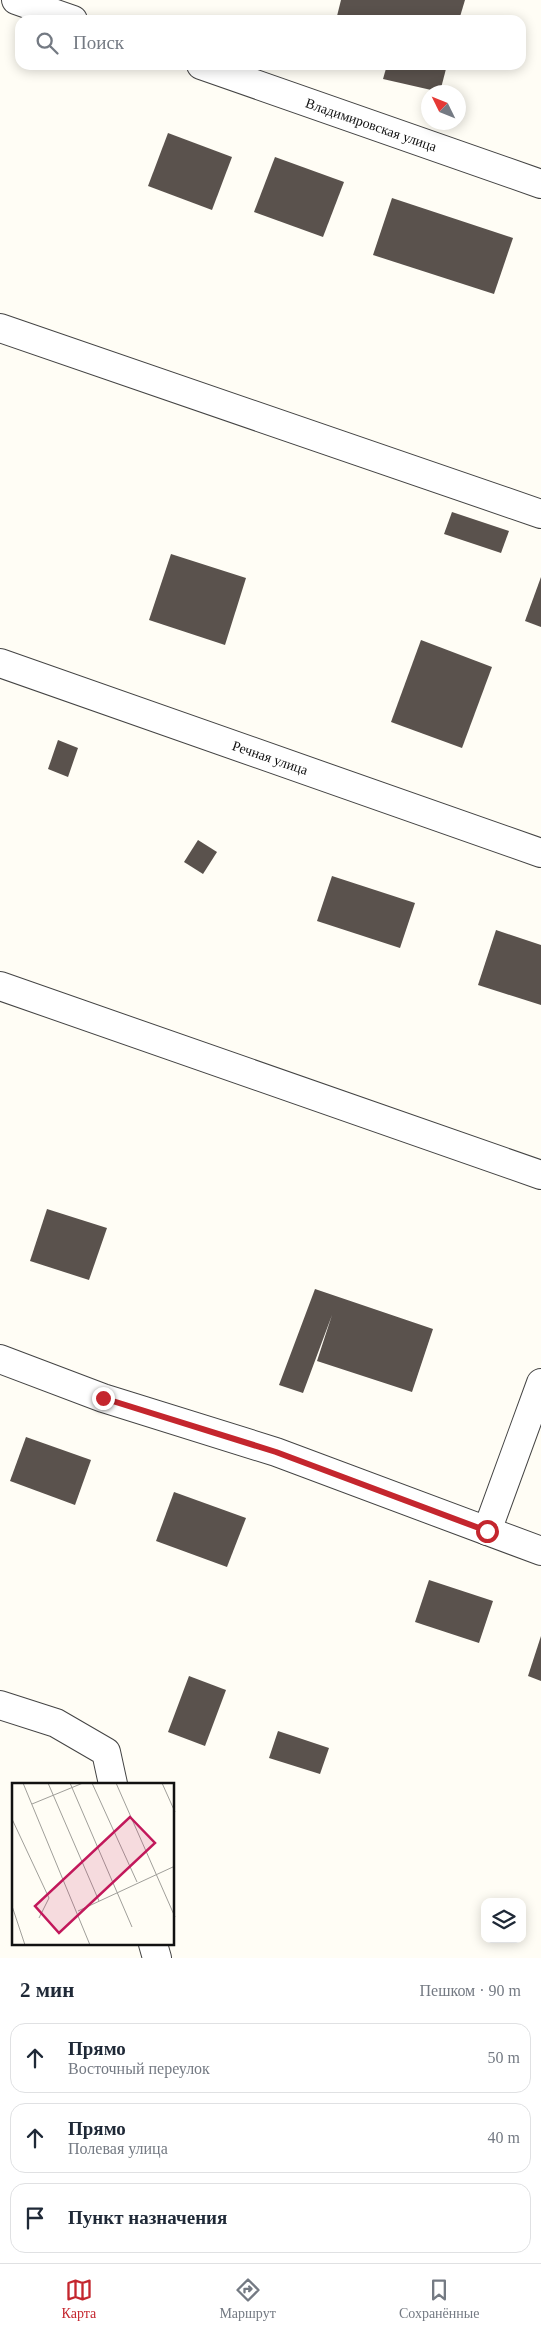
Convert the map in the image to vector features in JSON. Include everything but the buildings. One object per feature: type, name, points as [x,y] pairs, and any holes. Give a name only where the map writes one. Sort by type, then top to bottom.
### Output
[{"type":"street","points":[[16,0],[59,15]]},
{"type":"street","name":"Владимировская улица","points":[[215,70],[541,184]]},
{"type":"street","points":[[0,328],[541,514]]},
{"type":"street","name":"Речная улица","points":[[0,663],[541,853]]},
{"type":"street","points":[[0,986],[541,1175]]},
{"type":"street","points":[[0,1359],[103,1398],[276,1452],[541,1551]]},
{"type":"street","points":[[487,1531],[541,1382]]},
{"type":"street","points":[[0,1705],[56,1724],[106,1752],[113,1783]]},
{"type":"route","points":[[103,1398],[276,1452],[487,1531]]}]
